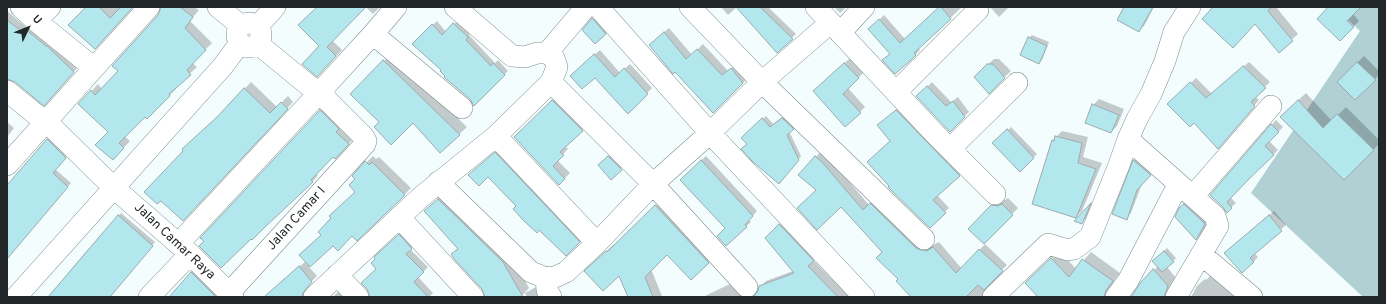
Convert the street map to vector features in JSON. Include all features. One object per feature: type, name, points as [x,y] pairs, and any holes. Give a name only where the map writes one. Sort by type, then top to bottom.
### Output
[{"type":"street","points":[[21,7],[43,14],[94,68]]},
{"type":"street","points":[[7,165],[149,7]]},
{"type":"street","points":[[218,7],[318,94]]},
{"type":"street","points":[[16,297],[275,7]]},
{"type":"street","points":[[149,297],[184,249],[318,94],[396,7]]},
{"type":"street","points":[[314,297],[438,182],[496,136],[551,82],[557,68],[554,58],[547,53],[537,53],[525,57],[512,56],[455,7]]},
{"type":"street","points":[[547,53],[586,7]]},
{"type":"street","points":[[598,7],[710,133],[864,297]]},
{"type":"street","points":[[690,7],[762,82],[924,239]]},
{"type":"street","points":[[816,7],[950,149],[995,194]]},
{"type":"street","points":[[438,182],[549,288],[555,277],[566,272],[597,243],[653,184],[710,133],[762,82],[864,7]]},
{"type":"street","points":[[993,297],[1048,244],[1068,250],[1074,249],[1090,237],[1120,165],[1128,139],[1151,94],[1165,61],[1174,32],[1190,7]]},
{"type":"street","points":[[896,92],[978,10]]},
{"type":"street","points":[[373,34],[462,108]]},
{"type":"street","points":[[551,82],[653,184],[747,287]]},
{"type":"street","points":[[950,149],[1017,83]]},
{"type":"street","name":"Jalan Camar Raya","points":[[7,91],[46,122],[114,188],[184,249],[231,295]]},
{"type":"street","name":"Jalan Camar I","points":[[231,295],[365,144],[366,141],[363,136],[318,94]]},
{"type":"street","points":[[1116,297],[1128,281],[1186,190],[1271,106]]},
{"type":"street","points":[[496,136],[597,243]]},
{"type":"street","points":[[1128,139],[1215,216],[1218,226],[1176,297]]},
{"type":"street","points":[[399,217],[473,297]]},
{"type":"street","points":[[1202,255],[1252,297]]},
{"type":"street","points":[[337,275],[358,297]]},
{"type":"shaded area","points":[[1334,7],[1379,7],[1378,297],[1363,297],[1251,193],[1360,31]]},
{"type":"building","points":[[86,7],[99,7],[110,18],[121,7],[133,7],[95,49],[68,25]]},
{"type":"building","points":[[161,7],[180,7],[193,17],[185,28],[206,50],[187,70],[191,75],[169,94],[170,96],[147,119],[145,117],[119,143],[124,148],[113,160],[95,145],[108,132],[78,104],[91,90],[95,95],[118,71],[112,66],[158,15]]},
{"type":"building","points":[[317,7],[366,7],[327,47],[336,56],[317,77],[302,64],[319,46],[298,25]]},
{"type":"building","points":[[736,7],[760,7],[793,39],[777,53]]},
{"type":"building","points":[[939,7],[941,7],[951,19],[914,53],[916,55],[895,74],[882,60],[890,54],[868,29],[879,19],[900,43]]},
{"type":"building","points":[[1124,7],[1153,7],[1139,32],[1117,20]]},
{"type":"building","points":[[1213,7],[1271,7],[1268,11],[1293,41],[1279,53],[1255,24],[1233,48],[1202,19]]},
{"type":"building","points":[[1328,7],[1361,7],[1347,21],[1354,27],[1340,41],[1317,19]]},
{"type":"building","points":[[592,18],[606,34],[595,44],[582,30]]},
{"type":"building","points":[[7,20],[21,31],[24,28],[47,46],[74,72],[44,106],[15,82],[7,79]]},
{"type":"building","points":[[453,23],[468,37],[466,40],[491,66],[493,63],[505,75],[474,106],[470,99],[444,77],[445,76],[440,71],[441,70],[412,44],[432,24],[442,35]]},
{"type":"building","points":[[664,32],[686,59],[697,49],[722,75],[731,68],[743,83],[713,113],[675,72],[673,74],[649,45]]},
{"type":"building","points":[[1028,37],[1047,46],[1039,64],[1020,55]]},
{"type":"building","points":[[594,54],[615,77],[624,68],[648,94],[628,114],[595,78],[582,89],[570,76]]},
{"type":"building","points":[[383,60],[460,135],[440,153],[413,123],[391,145],[374,127],[379,122],[350,94]]},
{"type":"building","points":[[1357,62],[1376,80],[1355,100],[1337,82]]},
{"type":"building","points":[[844,63],[859,78],[843,94],[861,113],[845,127],[813,91]]},
{"type":"building","points":[[987,64],[993,64],[1005,78],[989,94],[974,77]]},
{"type":"building","points":[[1243,66],[1266,88],[1251,102],[1255,106],[1218,149],[1194,123],[1190,127],[1167,104],[1190,82],[1206,98]]},
{"type":"building","points":[[927,86],[946,106],[953,101],[965,117],[950,132],[916,96]]},
{"type":"building","points":[[244,88],[270,113],[281,102],[288,109],[183,221],[161,201],[157,204],[144,192],[183,151],[182,149],[217,117]]},
{"type":"building","points":[[552,100],[583,131],[560,152],[564,155],[553,166],[565,179],[559,185],[514,137]]},
{"type":"building","points":[[1298,100],[1323,128],[1337,114],[1374,150],[1344,180],[1280,117]]},
{"type":"building","points":[[1092,104],[1119,115],[1111,133],[1085,123]]},
{"type":"building","points":[[320,110],[339,129],[336,132],[349,144],[335,159],[333,157],[311,180],[313,182],[221,268],[199,246],[204,241],[200,238]]},
{"type":"building","points":[[896,110],[960,176],[933,200],[946,213],[930,228],[888,187],[889,186],[867,162],[890,141],[877,125]]},
{"type":"building","points":[[762,118],[770,127],[782,118],[794,129],[787,135],[799,160],[779,184],[752,161],[741,149],[747,144],[741,138]]},
{"type":"building","points":[[1271,124],[1279,132],[1265,146],[1274,155],[1227,202],[1232,208],[1227,213],[1223,207],[1210,195]]},
{"type":"building","points":[[1007,129],[1034,158],[1020,172],[992,143]]},
{"type":"building","points":[[1055,136],[1082,143],[1078,163],[1096,169],[1076,218],[1032,204],[1052,140],[1054,141]]},
{"type":"building","points":[[47,139],[66,158],[53,173],[68,187],[7,259],[7,185]]},
{"type":"building","points":[[495,152],[580,242],[566,256],[539,230],[537,233],[525,222],[513,209],[516,206],[488,177],[479,186],[468,175]]},
{"type":"building","points":[[608,156],[622,170],[611,180],[598,165]]},
{"type":"building","points":[[815,156],[822,162],[863,210],[870,203],[916,248],[927,251],[933,247],[956,273],[979,249],[1003,271],[984,290],[978,285],[966,297],[911,297],[896,281],[898,279],[876,258],[882,252],[841,207],[817,230],[797,208],[816,190],[798,175]]},
{"type":"building","points":[[701,160],[753,216],[745,225],[747,227],[726,246],[717,236],[725,228],[680,180]]},
{"type":"building","points":[[1133,160],[1151,175],[1137,190],[1127,220],[1112,214]]},
{"type":"building","points":[[365,161],[369,165],[372,162],[405,195],[357,241],[352,236],[338,251],[333,246],[310,267],[299,255],[321,235],[318,232],[331,218],[329,216],[355,192],[349,185],[355,179],[352,176]]},
{"type":"building","points":[[438,199],[503,262],[523,297],[485,297],[482,289],[451,254],[458,249],[424,211]]},
{"type":"building","points":[[1091,203],[1082,224],[1074,221]]},
{"type":"building","points":[[1002,204],[1013,215],[984,244],[968,229],[991,205],[998,206]]},
{"type":"building","points":[[1184,204],[1205,224],[1196,240],[1175,217],[1179,208]]},
{"type":"building","points":[[655,205],[709,263],[691,280],[667,255],[645,277],[653,297],[628,297],[619,276],[603,291],[584,271],[606,251],[607,252]]},
{"type":"building","points":[[118,215],[153,246],[110,297],[48,297]]},
{"type":"building","points":[[1269,215],[1282,231],[1250,258],[1254,262],[1242,273],[1224,253]]},
{"type":"building","points":[[779,224],[814,261],[808,266],[838,297],[753,297],[758,291],[759,286],[794,273],[765,238]]},
{"type":"building","points":[[399,234],[412,249],[406,254],[424,272],[414,282],[428,297],[370,297],[367,289],[361,283],[376,269],[371,263],[375,259],[374,257]]},
{"type":"building","points":[[1164,251],[1174,262],[1162,272],[1152,261]]},
{"type":"building","points":[[1051,258],[1069,277],[1082,259],[1113,281],[1106,290],[1104,297],[1038,297],[1025,283]]},
{"type":"building","points":[[299,266],[312,282],[303,293],[302,297],[264,297]]},
{"type":"building","points":[[1153,269],[1168,286],[1164,297],[1131,297],[1141,282]]},
{"type":"building","points":[[191,272],[216,297],[169,297]]}]
